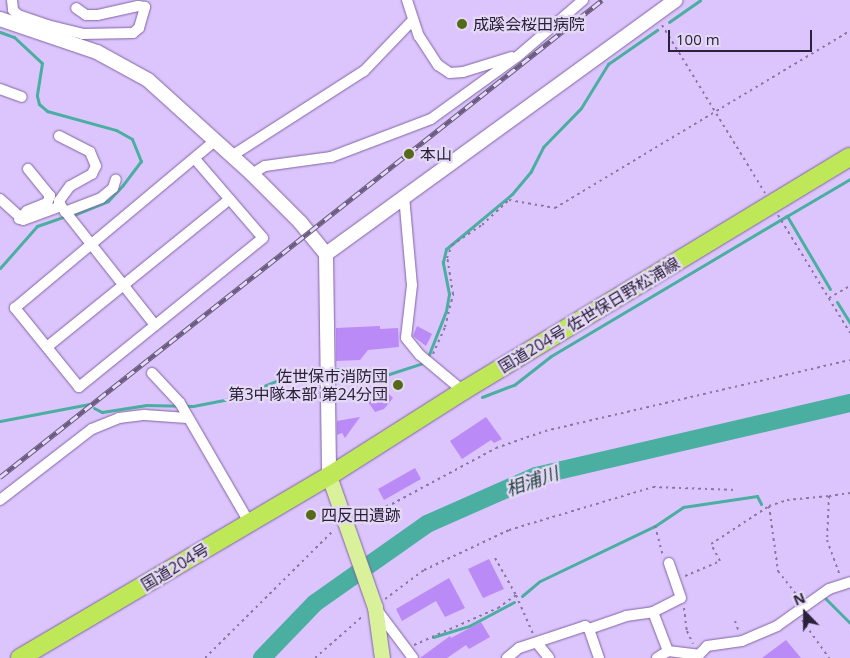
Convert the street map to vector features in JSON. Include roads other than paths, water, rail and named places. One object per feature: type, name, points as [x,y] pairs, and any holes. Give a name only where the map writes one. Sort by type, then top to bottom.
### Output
[{"type":"highway","name":"国道204号 佐世保日野松浦線","points":[[329,476],[463,391],[775,209],[850,157]]},
{"type":"highway","name":"国道204号","points":[[20,658],[329,476]]},
{"type":"main road","points":[[329,476],[375,607],[382,658]]},
{"type":"street","points":[[12,0],[13,10],[18,15],[45,30],[98,52],[148,80],[252,174],[300,222],[326,254],[329,476]]},
{"type":"street","points":[[407,0],[412,21],[438,65],[450,72],[463,72],[518,56]]},
{"type":"street","points":[[252,174],[265,166],[331,157],[431,119],[518,56],[583,0]]},
{"type":"street","points":[[326,254],[676,0]]},
{"type":"street","points":[[0,19],[45,30],[82,34],[133,33],[139,28],[145,7],[138,6],[97,16],[86,15],[76,8]]},
{"type":"street","points":[[233,156],[364,71],[412,21]]},
{"type":"street","points":[[0,89],[22,97]]},
{"type":"street","points":[[59,136],[90,152],[96,166],[92,174],[70,186],[59,201],[65,213],[155,325]]},
{"type":"street","points":[[195,159],[263,238],[79,387],[16,308],[216,140]]},
{"type":"street","points":[[19,219],[27,211],[47,203],[50,196],[28,169]]},
{"type":"street","points":[[0,199],[19,219],[23,220],[65,213],[101,198],[113,188],[116,179]]},
{"type":"street","points":[[404,196],[412,285],[406,338],[420,355],[430,361],[463,391]]},
{"type":"street","points":[[47,347],[230,199]]},
{"type":"street","points":[[152,373],[180,403],[249,522]]},
{"type":"street","points":[[0,500],[92,428],[119,418],[145,415],[187,418]]},
{"type":"street","points":[[589,629],[626,616],[654,612],[682,598],[668,563]]},
{"type":"street","points":[[657,658],[668,651],[697,656],[706,646],[742,641],[777,626],[806,605],[847,583]]},
{"type":"street","points":[[375,607],[413,658]]},
{"type":"street","points":[[654,612],[668,651]]},
{"type":"street","points":[[507,658],[519,648],[585,626],[589,629],[598,658]]},
{"type":"street","points":[[537,643],[549,658]]},
{"type":"waterway","points":[[669,22],[700,0]]},
{"type":"waterway","points":[[332,369],[351,369],[380,377],[426,362],[446,311],[449,294],[443,262],[446,249],[512,194],[531,171],[543,147],[581,108],[608,64],[657,30]]},
{"type":"waterway","points":[[0,32],[14,37],[42,63],[37,96],[39,104],[47,111],[116,130],[132,139],[141,161],[108,201],[73,215]]},
{"type":"waterway","points":[[830,289],[787,216],[850,179]]},
{"type":"waterway","points":[[0,268],[37,226],[66,216]]},
{"type":"waterway","points":[[482,397],[514,385],[551,356],[787,216]]},
{"type":"waterway","points":[[837,302],[850,323]]},
{"type":"waterway","points":[[94,408],[102,412],[146,405],[193,406],[234,398],[296,373],[324,369]]},
{"type":"waterway","name":"相浦川","points":[[262,658],[315,603],[427,524],[536,476],[850,403]]},
{"type":"waterway","points":[[0,421],[89,404]]},
{"type":"waterway","points":[[522,596],[540,581],[655,526],[683,507],[757,496],[761,504]]},
{"type":"waterway","points":[[825,598],[850,623]]},
{"type":"waterway","points":[[433,637],[469,626],[514,602]]},
{"type":"railway","points":[[0,477],[602,0]]},
{"type":"place","name":"成蹊会桜田病院","points":[[462,24]]},
{"type":"place","name":"本山","points":[[409,154]]},
{"type":"place","name":"佐世保市消防団 第3中隊本部 第24分団","points":[[398,385]]},
{"type":"place","name":"四反田遺跡","points":[[311,515]]}]
